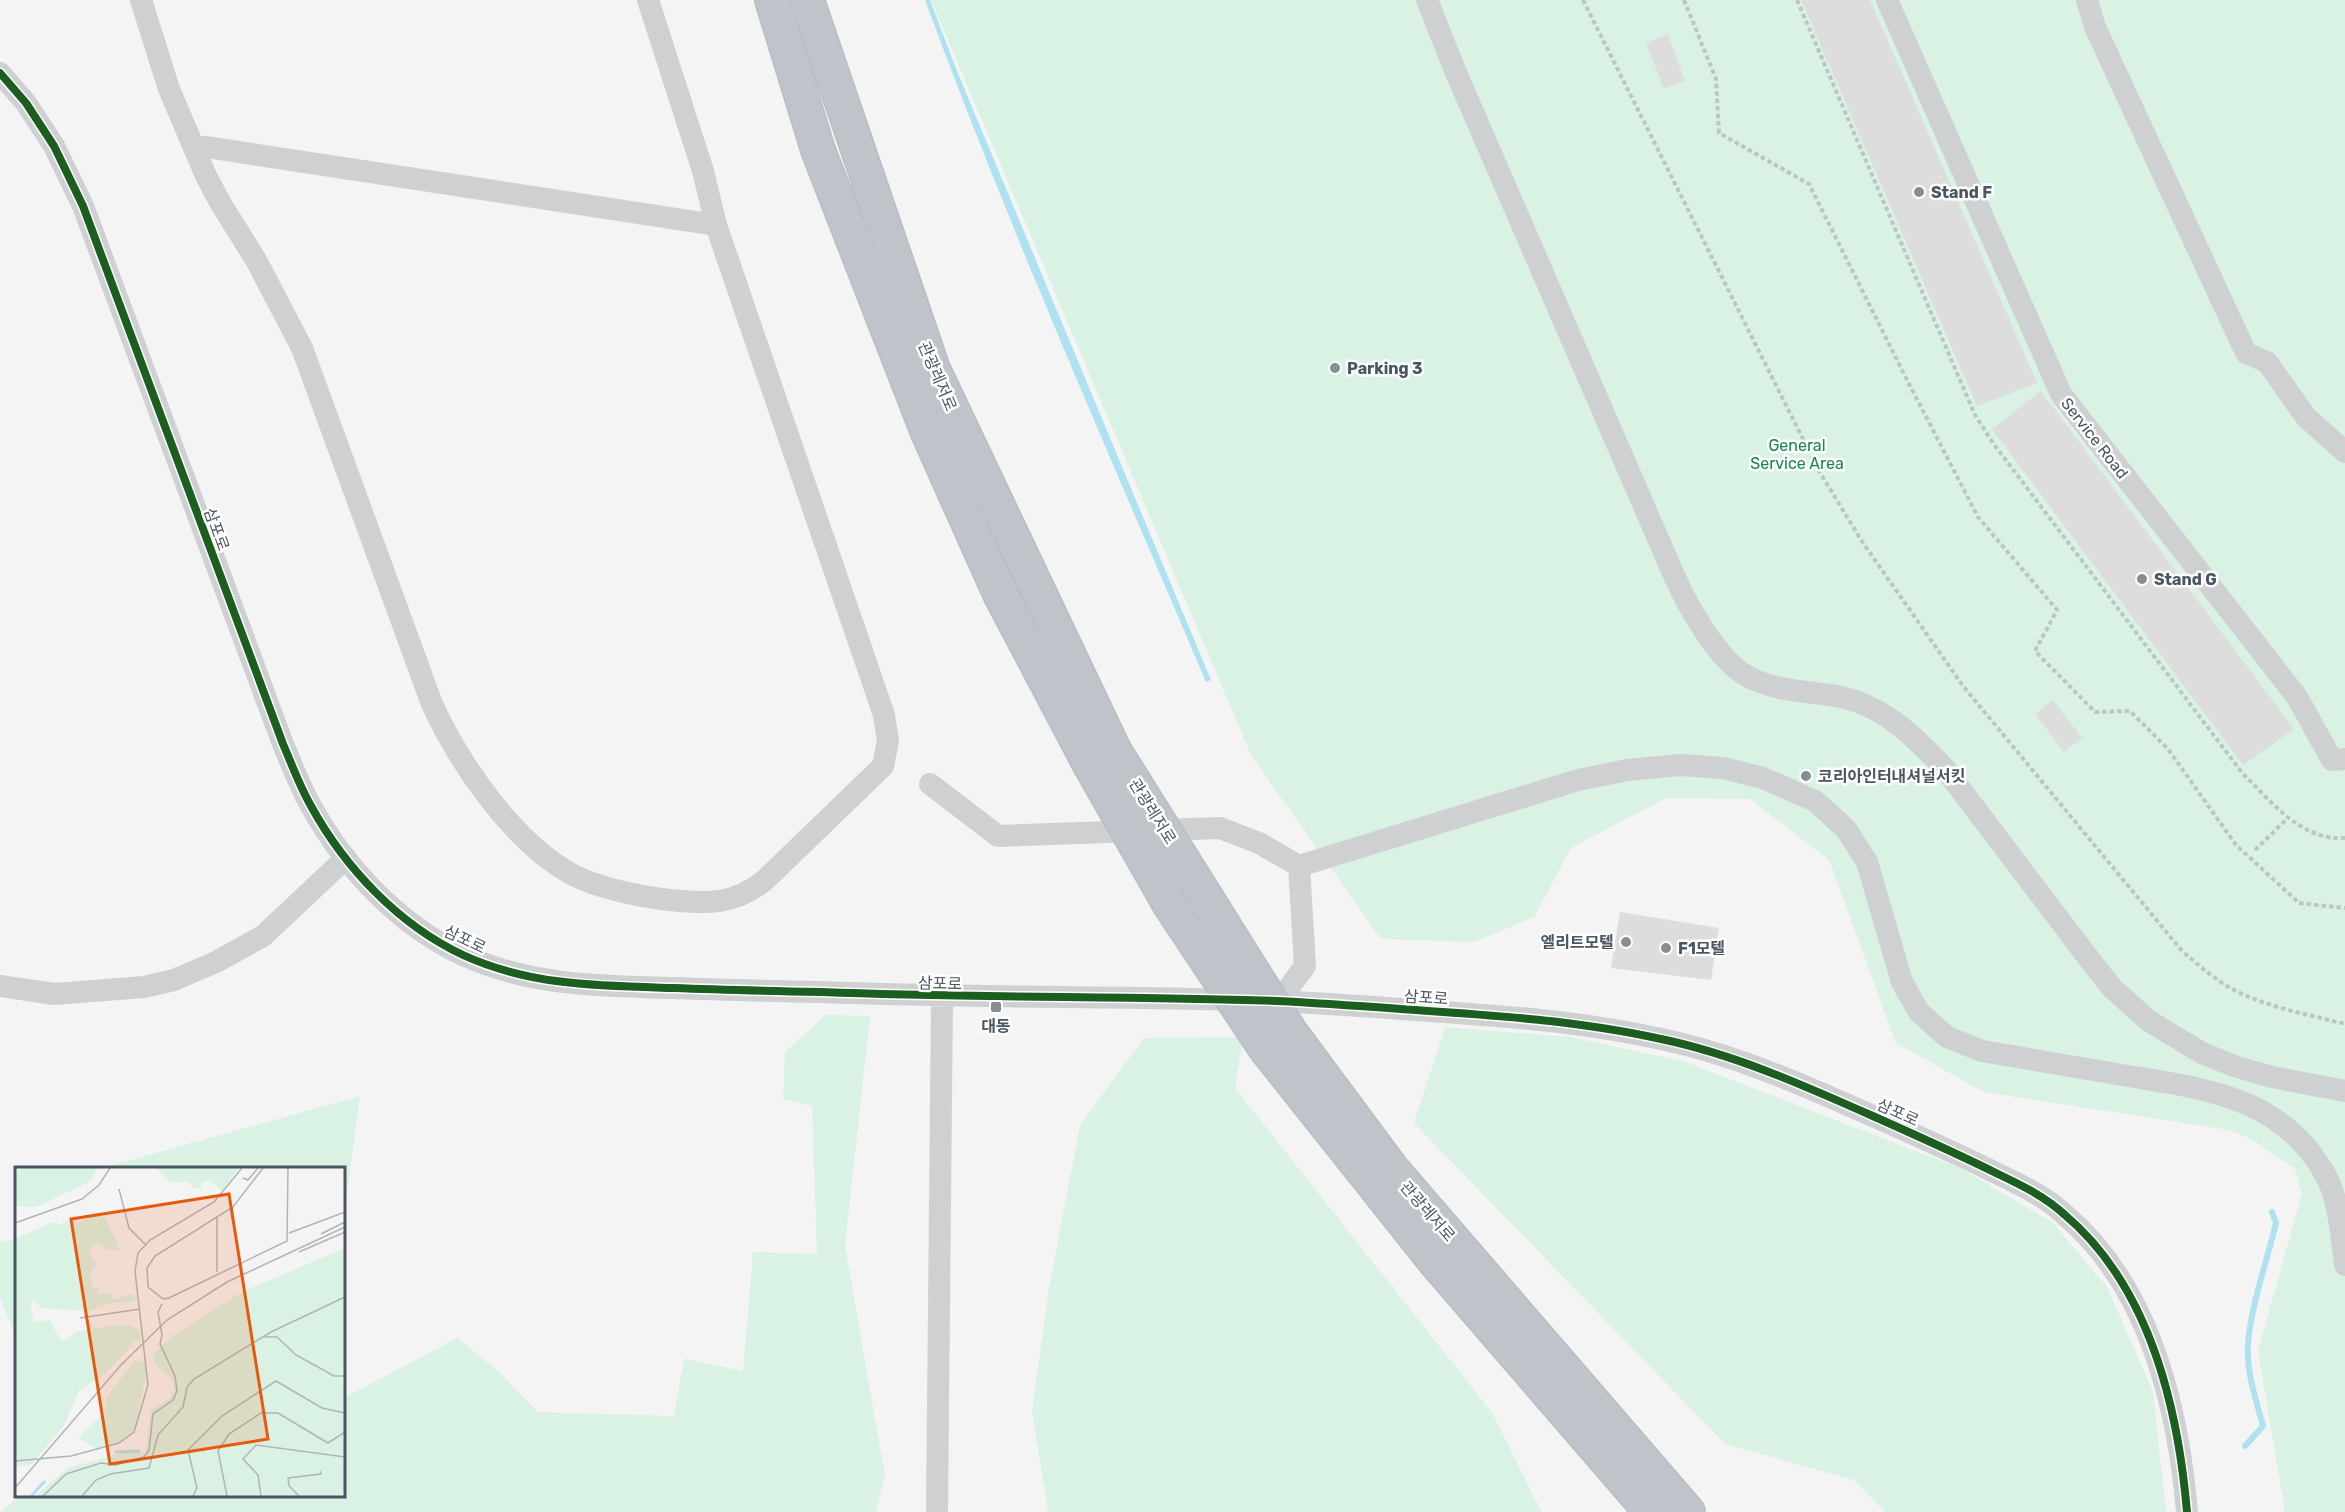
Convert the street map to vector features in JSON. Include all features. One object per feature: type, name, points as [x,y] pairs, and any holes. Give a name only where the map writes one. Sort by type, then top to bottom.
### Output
[{"type":"highway","name":"관광레저로","points":[[772,0],[818,150],[928,433],[1000,594],[1102,757]]},
{"type":"highway","name":"관광레저로","points":[[807,0],[933,369],[1102,757],[1170,905],[1278,1041],[1436,1263],[1651,1512]]},
{"type":"highway","name":"관광레저로","points":[[1278,1041],[1392,1169],[1688,1512]]},
{"type":"street","points":[[141,0],[169,89],[220,204],[256,260],[302,348],[432,704],[449,740],[476,779],[523,836],[548,859],[575,876],[608,887],[658,899],[697,903],[732,900],[750,892],[765,880],[883,766],[888,741],[880,704],[716,225],[699,160],[648,0]]},
{"type":"street","points":[[1427,0],[1454,68],[1676,580],[1696,618],[1727,660],[1746,676],[1767,684],[1863,703],[1900,725],[1922,744],[1944,769],[2112,988],[2149,1021],[2202,1053],[2234,1066],[2272,1077],[2345,1091]]},
{"type":"street","name":"Service Road","points":[[1887,0],[2061,394],[2297,697],[2332,760],[2345,759]]},
{"type":"street","points":[[2087,0],[2095,27],[2246,353],[2267,362],[2306,417],[2345,452]]},
{"type":"street","name":"삼포로","points":[[0,74],[26,103],[54,146],[83,206],[283,744],[312,807],[346,858],[381,897],[421,933],[467,957],[522,975],[584,986],[942,997],[1278,1001],[1574,1023],[1664,1039],[1742,1061],[1951,1150],[2026,1188],[2062,1211],[2088,1237],[2112,1266],[2145,1330],[2169,1395],[2183,1466],[2187,1512]]},
{"type":"street","points":[[193,145],[716,225]]},
{"type":"street","points":[[930,784],[998,836],[1220,828],[1259,843],[1299,866],[1578,780],[1627,770],[1680,765],[1723,768],[1763,778],[1815,801],[1846,829],[1867,862],[1902,982],[1919,1012],[1947,1037],[1982,1051],[2208,1089],[2246,1102],[2280,1121],[2306,1147],[2328,1181],[2340,1227],[2345,1265]]},
{"type":"street","points":[[0,986],[54,994],[144,987],[174,980],[216,962],[263,936],[346,858]]},
{"type":"street","points":[[1278,1001],[1305,966],[1299,866]]},
{"type":"street","points":[[937,1512],[942,997]]},
{"type":"path","points":[[1583,0],[1819,471],[1863,543],[1963,686],[2182,951],[2214,978],[2239,993],[2345,1024]]},
{"type":"path","points":[[1684,0],[1716,79],[1719,133],[1809,184],[1978,517],[2057,609],[2035,651],[2096,712],[2130,711],[2168,749],[2236,845],[2299,903],[2345,908]]},
{"type":"path","points":[[1797,0],[1975,415],[1993,443],[2243,774],[2288,818],[2314,834],[2345,838]]},
{"type":"path","points":[[2255,850],[2288,818]]},
{"type":"green space","name":"코리아인터내셔널서킷","points":[[931,0],[2345,0],[2345,1512],[2285,1512],[2258,1350],[2302,1194],[2295,1169],[2251,1139],[2229,1130],[1984,1092],[1896,1043],[1829,860],[1750,799],[1666,798],[1571,848],[1534,917],[1474,942],[1381,939],[1251,755]]},
{"type":"green space","points":[[826,1015],[870,1016],[845,1246],[885,1476],[876,1512],[0,1512],[20,1497],[345,1497],[345,1397],[457,1338],[498,1371],[538,1412],[674,1416],[684,1359],[743,1371],[753,1252],[817,1254],[812,1106],[783,1099],[785,1052]]},
{"type":"green space","points":[[1445,1027],[1570,1037],[1683,1061],[1962,1169],[2053,1223],[2107,1287],[2153,1392],[2166,1512],[1885,1512],[1854,1480],[1725,1444],[1414,1123]]},
{"type":"green space","points":[[1243,1037],[1235,1088],[1493,1414],[1541,1512],[1048,1512],[1032,1411],[1049,1288],[1080,1125],[1144,1038]]},
{"type":"green space","points":[[360,1096],[345,1208],[345,1167],[106,1167]]},
{"type":"green space","points":[[15,1238],[15,1334],[0,1297],[0,1242]]},
{"type":"water","points":[[925,0],[930,0],[957,71],[1211,680],[1206,682],[1061,343],[991,172]]},
{"type":"building","name":"Stand F","points":[[1801,0],[1870,0],[2037,383],[1977,406]]},
{"type":"building","points":[[1668,34],[1685,81],[1664,89],[1646,43]]},
{"type":"building","name":"Stand G","points":[[2041,391],[2294,729],[2243,765],[1992,429]]},
{"type":"building","points":[[2053,700],[2082,738],[2064,752],[2035,714]]},
{"type":"building","points":[[1620,912],[1719,928],[1711,980],[1611,968]]},
{"type":"waterway","points":[[2245,1446],[2263,1426],[2250,1375],[2248,1344],[2256,1299],[2276,1223],[2272,1212]]},
{"type":"cycle path","points":[[0,73],[26,103],[54,146],[83,206],[283,744],[303,791],[325,829],[357,872],[396,911],[439,943],[463,955],[514,973],[540,979],[593,985],[936,995],[1277,1001],[1499,1016],[1564,1023],[1661,1039],[1718,1054],[1802,1085],[1941,1147],[2024,1187],[2065,1215],[2094,1244],[2118,1277],[2138,1312],[2167,1391],[2183,1472],[2187,1512]]},
{"type":"place","name":"Stand F","points":[[1919,192]]},
{"type":"place","name":"Parking 3","points":[[1335,368]]},
{"type":"place","name":"Stand G","points":[[2142,579]]},
{"type":"place","name":"코리아인터내셔널서킷","points":[[1806,776]]},
{"type":"place","name":"엘리트모텔","points":[[1626,942]]},
{"type":"place","name":"F1모텔","points":[[1666,948]]},
{"type":"place","name":"대동","points":[[996,1007]]},
{"type":"park label","name":"General Service Area","points":[[1797,454]]}]
